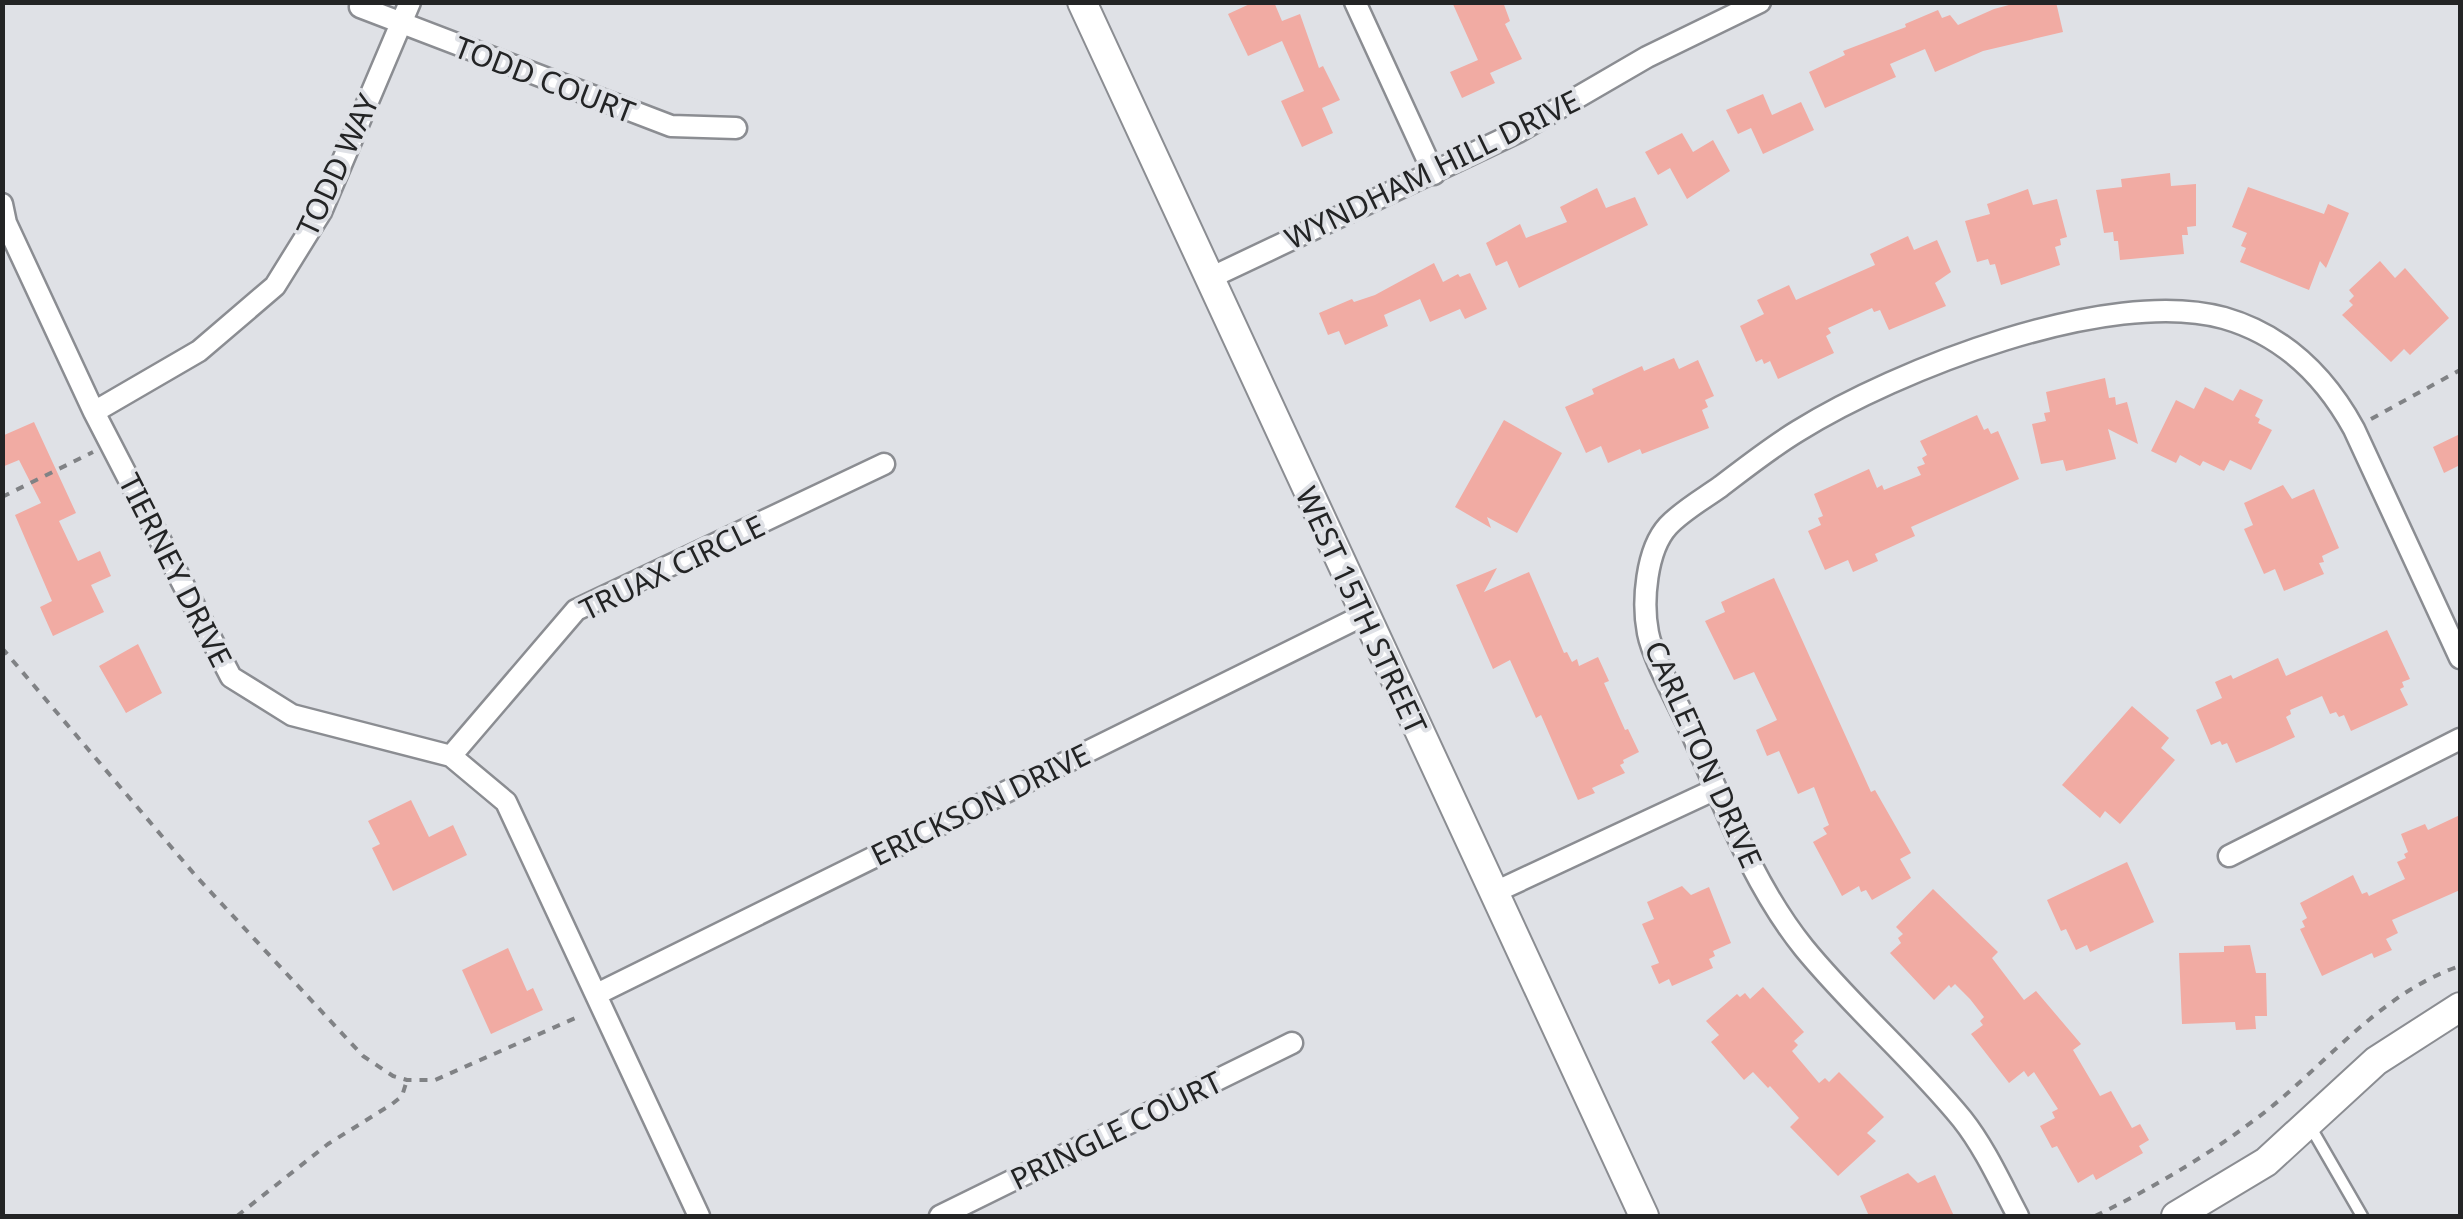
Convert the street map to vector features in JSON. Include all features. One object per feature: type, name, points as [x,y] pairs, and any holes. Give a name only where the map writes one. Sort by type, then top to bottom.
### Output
[{"type":"street","name":"TODD WAY","points":[[94,412],[199,351],[275,286],[321,212],[410,2]]},
{"type":"street","name":"WEST 15TH STREET","points":[[1082,2],[1644,1216]]},
{"type":"street","points":[[1356,2],[1434,174]]},
{"type":"street","name":"WYNDHAM HILL DRIVE","points":[[1210,278],[1518,132],[1647,56],[1760,2]]},
{"type":"street","name":"TODD COURT","points":[[360,7],[671,126],[736,128]]},
{"type":"street","name":"TIERNEY DRIVE","points":[[2,204],[6,223],[94,412],[231,677],[292,715],[452,756],[506,802],[699,1216]]},
{"type":"street","name":"CARLETON DRIVE","points":[[2018,1216],[1965,1123],[1803,947],[1758,876],[1648,634],[1647,571],[1666,527],[1819,418],[1999,341],[2067,323],[2165,312],[2225,318],[2273,340],[2313,369],[2334,394],[2460,658]]},
{"type":"street","name":"TRUAX CIRCLE","points":[[452,756],[576,610],[884,464]]},
{"type":"street","name":"ERICKSON DRIVE","points":[[600,1000],[1364,615]]},
{"type":"street","points":[[2229,856],[2460,739]]},
{"type":"street","points":[[1493,892],[1716,789]]},
{"type":"street","points":[[2176,1216],[2266,1162],[2376,1061],[2460,1007]]},
{"type":"street","name":"PRINGLE COURT","points":[[940,1216],[1292,1043]]},
{"type":"lane","points":[[2308,1124],[2362,1216]]},
{"type":"path","points":[[2354,429],[2460,370]]},
{"type":"path","points":[[2,497],[111,444]]},
{"type":"path","points":[[2,648],[195,875],[363,1056],[393,1076],[435,1080],[600,1000]]},
{"type":"path","points":[[2094,1216],[2179,1172],[2262,1114],[2339,1042],[2384,1009],[2441,972],[2460,966]]},
{"type":"path","points":[[237,1216],[328,1144],[402,1096],[408,1080]]},
{"type":"building","points":[[1254,2],[1274,2],[1282,21],[1300,14],[1319,68],[1323,66],[1340,100],[1322,108],[1333,133],[1302,147],[1281,101],[1304,91],[1282,41],[1248,56],[1228,14]]},
{"type":"building","points":[[1452,2],[1503,2],[1510,21],[1505,24],[1522,59],[1490,73],[1495,83],[1462,98],[1450,72],[1478,60]]},
{"type":"building","points":[[2020,2],[2056,2],[2063,32],[1983,51],[1935,72],[1925,49],[1890,64],[1896,77],[1825,108],[1809,72],[1845,55],[1843,51],[1938,10],[1942,18],[1950,15],[1958,25]]},
{"type":"building","points":[[1763,94],[1772,115],[1801,102],[1814,130],[1763,154],[1751,128],[1738,134],[1726,110]]},
{"type":"building","points":[[1682,133],[1693,152],[1713,140],[1730,171],[1687,199],[1670,168],[1658,175],[1645,152]]},
{"type":"building","points":[[2170,173],[2171,186],[2196,184],[2196,226],[2187,227],[2188,235],[2182,235],[2184,254],[2120,260],[2113,232],[2104,233],[2096,190],[2122,187],[2121,179]]},
{"type":"building","points":[[2248,187],[2324,214],[2328,204],[2349,213],[2326,268],[2320,261],[2309,290],[2240,262],[2247,233],[2232,227]]},
{"type":"building","points":[[1597,188],[1606,208],[1635,197],[1648,225],[1519,288],[1507,261],[1496,266],[1486,243],[1520,224],[1526,238],[1567,222],[1560,207]]},
{"type":"building","points":[[2028,189],[2033,205],[2057,199],[2067,237],[2055,247],[2060,265],[2001,285],[1995,264],[1990,265],[1988,259],[1977,262],[1965,221],[1990,214],[1987,204]]},
{"type":"building","points":[[1908,236],[1914,250],[1937,240],[1951,272],[1935,283],[1946,306],[1889,330],[1880,310],[1874,312],[1872,308],[1828,328],[1831,333],[1826,336],[1834,353],[1778,379],[1770,361],[1756,362],[1740,326],[1764,314],[1757,300],[1789,285],[1796,300],[1875,265],[1870,254]]},
{"type":"building","points":[[2380,261],[2395,278],[2405,268],[2449,318],[2410,355],[2404,349],[2391,362],[2342,315],[2353,305],[2349,301],[2354,296],[2349,290]]},
{"type":"building","points":[[1434,263],[1443,282],[1470,273],[1487,309],[1465,319],[1460,309],[1430,322],[1420,299],[1384,315],[1388,326],[1345,345],[1339,331],[1328,335],[1319,313],[1352,299],[1354,302],[1375,295]]},
{"type":"building","points":[[1674,358],[1679,369],[1698,360],[1714,396],[1705,400],[1708,407],[1702,410],[1709,428],[1608,463],[1601,446],[1586,453],[1565,407],[1594,394],[1592,389],[1642,366],[1644,371]]},
{"type":"building","points":[[2105,378],[2109,398],[2115,397],[2116,405],[2127,402],[2138,444],[2108,429],[2116,459],[2066,471],[2063,460],[2041,464],[2032,424],[2046,421],[2044,413],[2050,412],[2046,392]]},
{"type":"building","points":[[2205,387],[2233,401],[2240,389],[2263,400],[2255,416],[2260,419],[2258,423],[2272,430],[2251,470],[2230,460],[2224,471],[2203,461],[2200,466],[2180,455],[2176,463],[2151,451],[2176,400],[2194,409]]},
{"type":"building","points":[[1977,415],[1984,430],[1988,428],[1991,434],[1998,431],[2019,479],[1911,527],[1915,536],[1875,554],[1878,561],[1853,572],[1848,560],[1825,570],[1808,531],[1821,525],[1818,518],[1823,516],[1814,494],[1869,469],[1877,488],[1882,485],[1884,490],[1921,475],[1917,467],[1925,464],[1922,458],[1927,455],[1920,441]]},
{"type":"building","points":[[1504,420],[1562,453],[1517,533],[1487,517],[1491,528],[1455,507]]},
{"type":"building","points":[[34,422],[76,513],[59,521],[78,561],[100,551],[111,576],[91,585],[104,612],[53,636],[40,607],[52,601],[15,515],[41,503],[19,460],[2,467],[2,436]]},
{"type":"building","points":[[2460,434],[2460,465],[2444,473],[2433,447]]},
{"type":"building","points":[[2283,485],[2292,499],[2314,489],[2339,548],[2322,556],[2324,562],[2319,563],[2324,574],[2284,591],[2275,569],[2264,574],[2244,529],[2253,525],[2244,503]]},
{"type":"building","points":[[1497,568],[1484,592],[1529,572],[1564,653],[1572,662],[1577,659],[1579,666],[1598,657],[1609,681],[1604,683],[1639,752],[1623,760],[1620,765],[1625,773],[1592,788],[1595,793],[1578,800],[1541,715],[1536,718],[1510,660],[1493,669],[1456,585]]},
{"type":"building","points":[[1774,578],[1871,792],[1875,790],[1911,853],[1900,859],[1911,878],[1872,900],[1859,886],[1842,896],[1813,842],[1827,834],[1823,828],[1829,825],[1814,787],[1798,794],[1779,751],[1767,756],[1756,730],[1777,720],[1754,672],[1734,680],[1705,621],[1725,612],[1721,602]]},
{"type":"building","points":[[2387,630],[2410,679],[2402,682],[2404,687],[2400,689],[2408,705],[2351,731],[2344,715],[2330,714],[2322,696],[2290,710],[2286,717],[2295,737],[2269,749],[2236,763],[2227,743],[2211,745],[2196,710],[2222,698],[2215,682],[2231,675],[2233,679],[2278,658],[2286,676]]},
{"type":"building","points":[[138,644],[162,693],[126,713],[99,666]]},
{"type":"building","points":[[2132,706],[2169,738],[2161,748],[2175,760],[2120,824],[2105,811],[2100,818],[2062,785]]},
{"type":"building","points":[[411,800],[429,837],[453,825],[467,855],[393,891],[372,848],[380,844],[368,821]]},
{"type":"building","points":[[2460,815],[2460,890],[2392,920],[2398,933],[2386,939],[2392,950],[2374,958],[2372,953],[2322,976],[2300,929],[2305,927],[2302,921],[2307,918],[2300,903],[2353,875],[2362,894],[2367,892],[2369,896],[2405,879],[2397,862],[2406,858],[2404,854],[2408,852],[2401,834],[2425,824],[2428,830]]},
{"type":"building","points":[[2127,862],[2154,922],[2090,952],[2087,945],[2076,950],[2066,929],[2061,931],[2047,900]]},
{"type":"building","points":[[1682,886],[1691,895],[1709,887],[1731,943],[1713,951],[1715,956],[1709,959],[1713,968],[1672,986],[1669,979],[1659,984],[1651,966],[1659,963],[1642,924],[1654,919],[1647,902]]},
{"type":"building","points":[[1933,889],[1998,952],[1992,958],[2024,1000],[2036,991],[2081,1044],[2073,1050],[2100,1096],[2111,1091],[2132,1128],[2140,1124],[2149,1140],[2139,1146],[2143,1153],[2096,1180],[2093,1174],[2078,1183],[2057,1146],[2052,1148],[2040,1126],[2055,1118],[2052,1112],[2058,1109],[2034,1072],[2028,1077],[2024,1071],[2009,1083],[1971,1034],[1983,1025],[1980,1021],[1984,1017],[1970,999],[1955,984],[1934,1000],[1890,953],[1901,943],[1898,938],[1903,934],[1896,927]]},
{"type":"building","points":[[2250,945],[2256,973],[2266,973],[2267,1016],[2255,1016],[2256,1029],[2236,1030],[2235,1022],[2182,1024],[2179,953],[2224,952],[2224,946]]},
{"type":"building","points":[[508,948],[527,991],[533,988],[543,1010],[491,1034],[462,970]]},
{"type":"building","points":[[1763,987],[1804,1032],[1794,1041],[1798,1045],[1792,1051],[1819,1083],[1825,1078],[1829,1082],[1839,1072],[1884,1117],[1867,1133],[1876,1141],[1838,1176],[1790,1127],[1799,1118],[1770,1086],[1753,1072],[1744,1080],[1711,1042],[1719,1035],[1706,1021],[1737,994],[1740,997],[1745,993],[1750,999]]},
{"type":"building","points":[[1908,1173],[1918,1183],[1935,1175],[1954,1216],[1869,1216],[1860,1196]]}]
